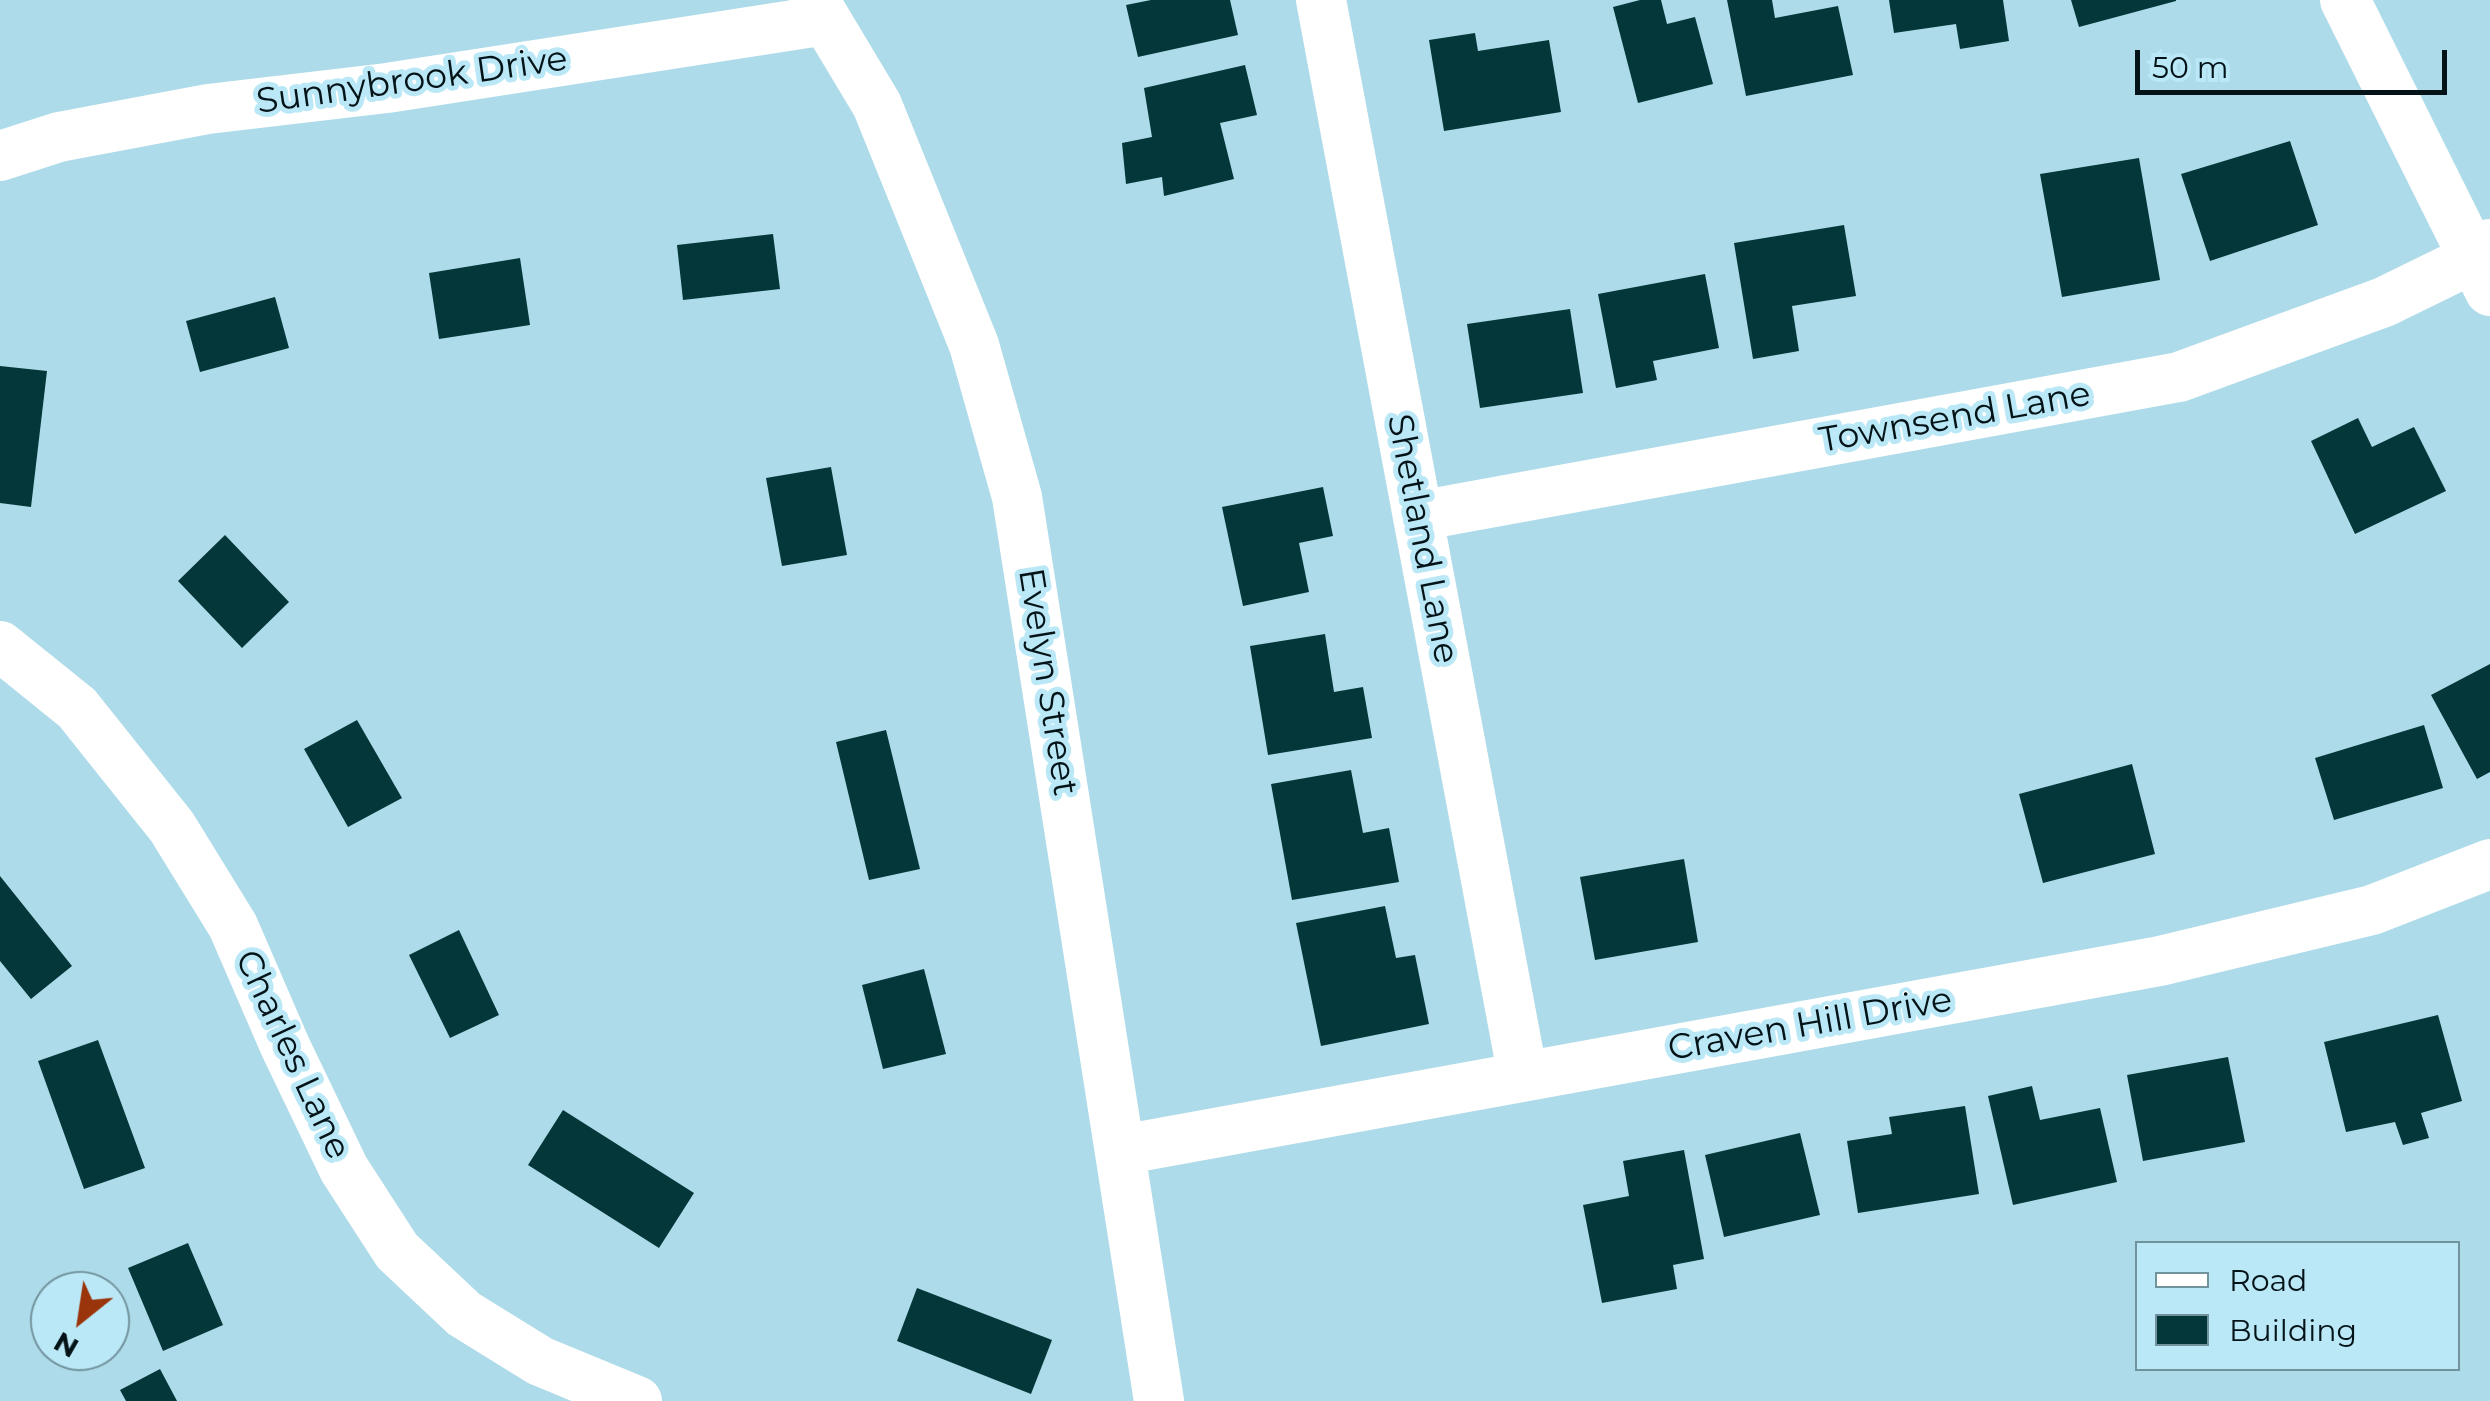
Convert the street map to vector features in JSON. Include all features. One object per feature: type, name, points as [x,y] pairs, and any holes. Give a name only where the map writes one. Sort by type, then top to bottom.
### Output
[{"type":"street","name":"Shetland Lane","points":[[1320,0],[1524,1078]]},
{"type":"street","points":[[2345,0],[2485,264]]},
{"type":"street","name":"Sunnybrook Drive","points":[[0,156],[58,138],[208,109],[387,88],[820,10]]},
{"type":"street","name":"Evelyn Street","points":[[820,10],[877,105],[974,346],[1017,497],[1160,1401]]},
{"type":"street","name":"Townsend Lane","points":[[1418,516],[2179,377],[2485,264]]},
{"type":"street","name":"Charles Lane","points":[[0,646],[77,708],[172,827],[233,926],[284,1046],[344,1169],[397,1251],[464,1314],[540,1361],[637,1401]]},
{"type":"street","name":"Craven Hill Drive","points":[[1121,1150],[2160,962],[2372,910],[2490,864]]},
{"type":"building","points":[[1151,0],[1230,0],[1238,35],[1138,57],[1126,5]]},
{"type":"building","points":[[1640,0],[1661,0],[1667,24],[1695,17],[1713,84],[1638,103],[1613,7]]},
{"type":"building","points":[[1727,0],[1772,0],[1775,18],[1838,6],[1853,75],[1746,96]]},
{"type":"building","points":[[1889,0],[2003,0],[2009,41],[1960,49],[1956,24],[1894,33]]},
{"type":"building","points":[[2071,0],[2176,0],[2176,1],[2079,27]]},
{"type":"building","points":[[1475,33],[1478,51],[1549,40],[1561,112],[1444,131],[1429,40]]},
{"type":"building","points":[[1245,65],[1257,115],[1220,123],[1234,179],[1164,196],[1162,177],[1126,184],[1122,143],[1152,137],[1144,88]]},
{"type":"building","points":[[2290,141],[2318,225],[2210,261],[2181,174]]},
{"type":"building","points":[[2139,158],[2160,280],[2062,297],[2040,174]]},
{"type":"building","points":[[1844,225],[1856,296],[1792,306],[1799,351],[1753,359],[1734,243]]},
{"type":"building","points":[[773,234],[780,289],[683,300],[677,245]]},
{"type":"building","points":[[520,258],[530,325],[439,339],[429,273]]},
{"type":"building","points":[[1705,274],[1719,348],[1653,361],[1657,380],[1616,388],[1598,294]]},
{"type":"building","points":[[275,297],[289,348],[200,372],[186,321]]},
{"type":"building","points":[[1570,309],[1583,393],[1480,408],[1467,324]]},
{"type":"building","points":[[0,366],[47,371],[31,507],[0,503]]},
{"type":"building","points":[[2358,418],[2372,447],[2414,427],[2446,491],[2355,534],[2311,441]]},
{"type":"building","points":[[831,467],[847,555],[782,566],[766,478]]},
{"type":"building","points":[[1323,487],[1333,536],[1299,543],[1309,592],[1243,606],[1222,507]]},
{"type":"building","points":[[225,535],[289,602],[242,648],[178,581]]},
{"type":"building","points":[[1325,634],[1334,692],[1363,687],[1372,738],[1268,755],[1250,646]]},
{"type":"building","points":[[2490,664],[2490,772],[2477,779],[2431,695]]},
{"type":"building","points":[[357,720],[402,798],[348,827],[304,749]]},
{"type":"building","points":[[2424,725],[2443,788],[2334,820],[2315,758]]},
{"type":"building","points":[[886,730],[920,869],[869,880],[836,742]]},
{"type":"building","points":[[2132,764],[2155,854],[2043,883],[2019,794]]},
{"type":"building","points":[[1351,770],[1363,833],[1389,828],[1399,882],[1292,900],[1271,784]]},
{"type":"building","points":[[1684,859],[1698,942],[1595,960],[1580,877]]},
{"type":"building","points":[[0,876],[72,966],[31,999],[0,961]]},
{"type":"building","points":[[1385,906],[1396,958],[1415,955],[1429,1024],[1321,1046],[1296,923]]},
{"type":"building","points":[[459,930],[499,1015],[450,1038],[409,955]]},
{"type":"building","points":[[924,969],[946,1054],[883,1069],[862,985]]},
{"type":"building","points":[[2438,1015],[2462,1101],[2421,1113],[2429,1138],[2403,1145],[2395,1122],[2346,1132],[2324,1042]]},
{"type":"building","points":[[98,1040],[145,1168],[84,1189],[38,1061]]},
{"type":"building","points":[[2228,1057],[2245,1142],[2143,1161],[2127,1075]]},
{"type":"building","points":[[2032,1086],[2040,1120],[2100,1108],[2117,1182],[2013,1205],[1988,1096]]},
{"type":"building","points":[[1965,1106],[1979,1194],[1858,1213],[1847,1141],[1892,1134],[1889,1117]]},
{"type":"building","points":[[563,1110],[694,1193],[659,1248],[528,1165]]},
{"type":"building","points":[[1800,1133],[1820,1215],[1724,1237],[1705,1155]]},
{"type":"building","points":[[1684,1150],[1704,1259],[1673,1265],[1677,1289],[1602,1303],[1583,1205],[1629,1196],[1623,1161]]},
{"type":"building","points":[[188,1243],[223,1325],[163,1351],[128,1268]]},
{"type":"building","points":[[917,1288],[1052,1340],[1031,1394],[897,1341]]},
{"type":"building","points":[[160,1369],[177,1401],[126,1401],[120,1390]]}]
